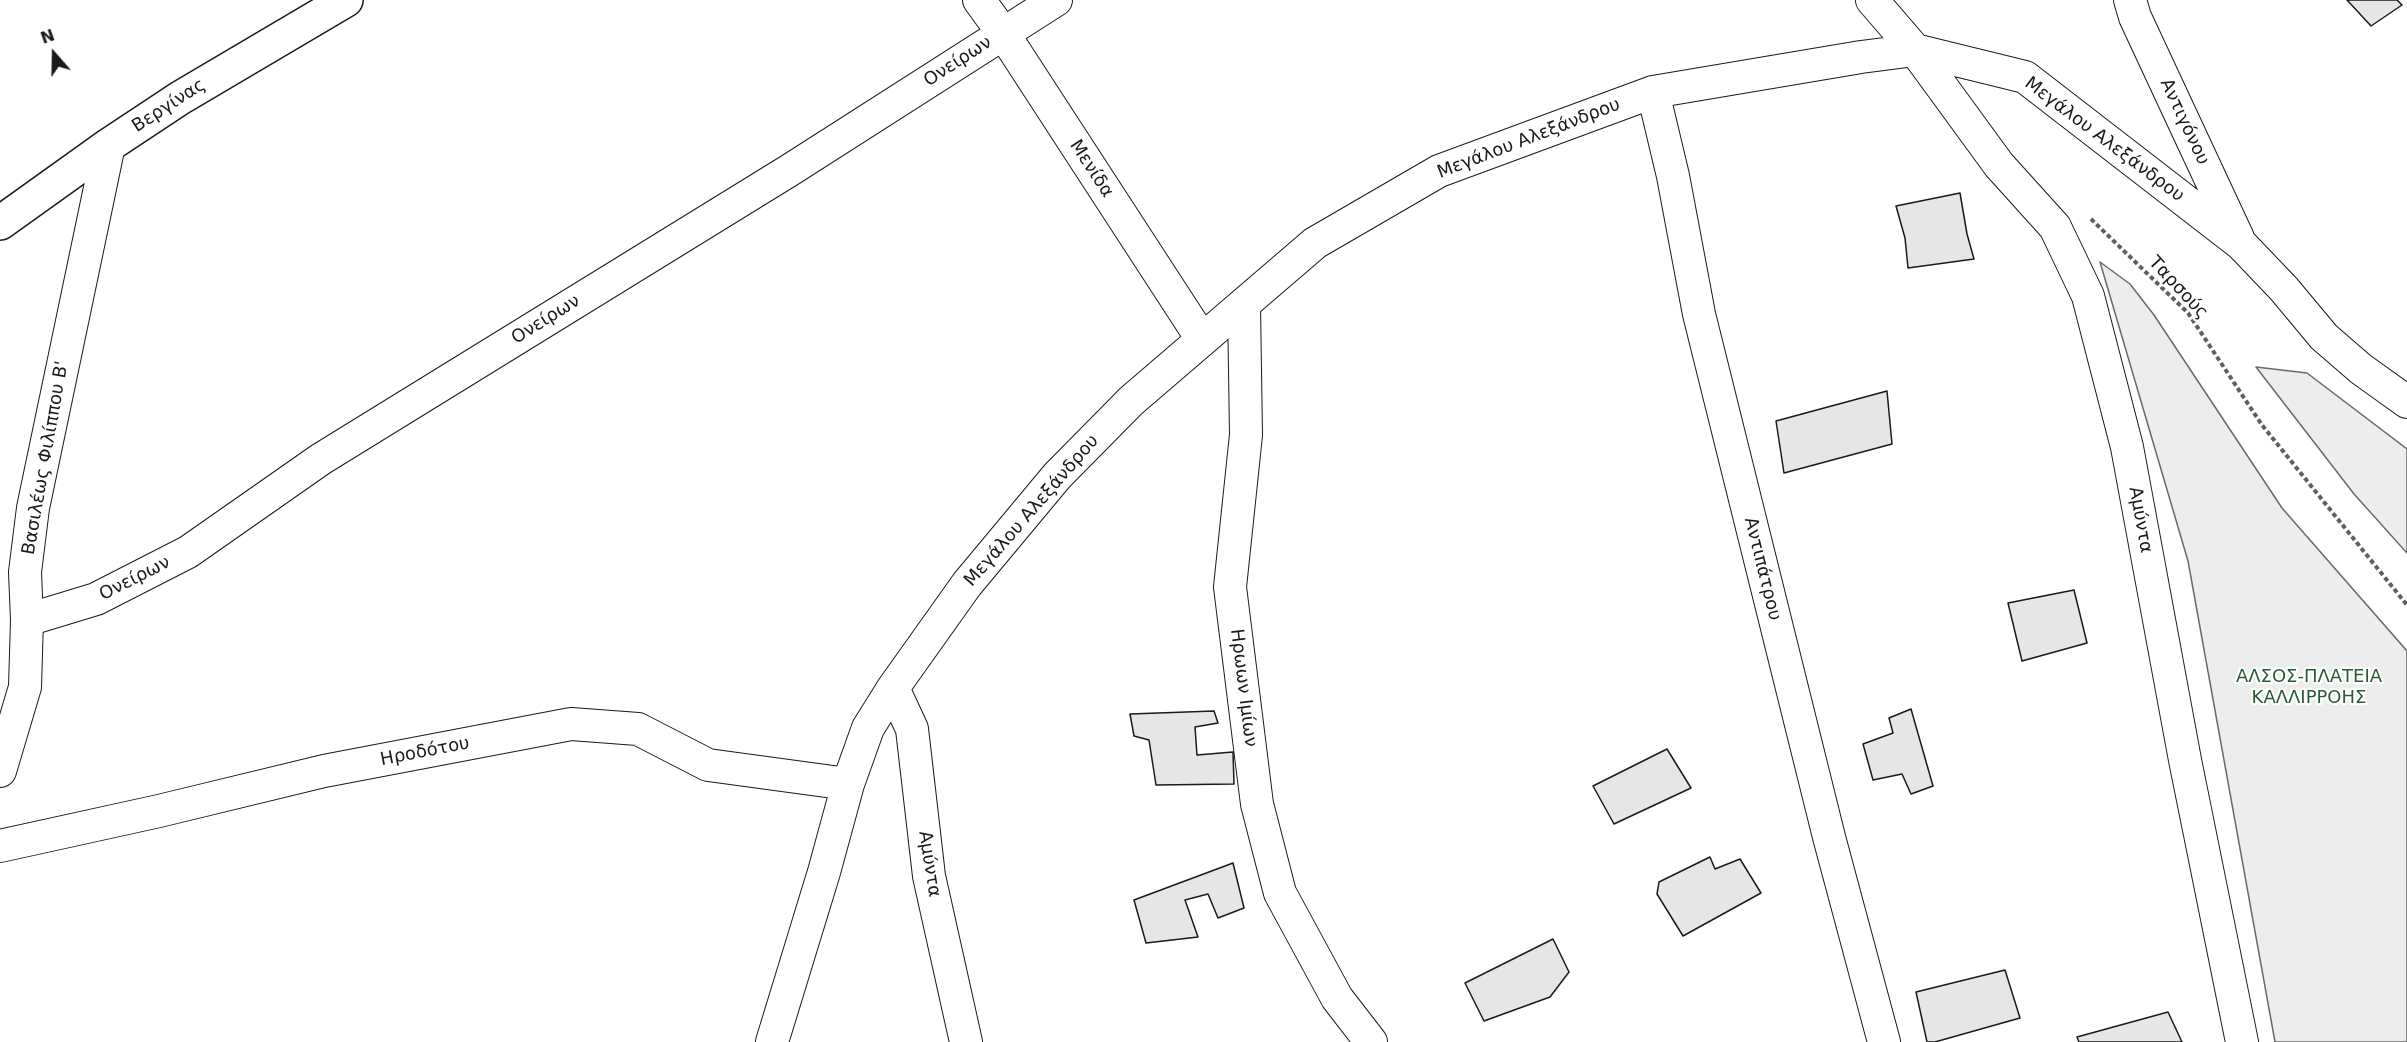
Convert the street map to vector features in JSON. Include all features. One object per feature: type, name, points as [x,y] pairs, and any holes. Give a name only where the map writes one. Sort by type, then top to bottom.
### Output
[{"type":"street","name":"Βεργίνας","points":[[0,223],[109,145],[180,98],[346,0]]},
{"type":"street","name":"Μενίδα","points":[[979,0],[1003,33],[1202,339]]},
{"type":"street","name":"Ονείρων","points":[[27,620],[96,599],[188,552],[321,459],[790,170],[1056,0]]},
{"type":"street","name":"Αμύντα","points":[[1872,0],[1915,50],[2000,165],[2055,227],[2088,296],[2127,447],[2185,760],[2242,1042]]},
{"type":"street","name":"Αντιγόνου","points":[[2130,0],[2135,17],[2241,244]]},
{"type":"street","name":"Μεγάλου Αλεξάνδρου","points":[[772,1042],[824,872],[848,784],[868,728],[893,688],[967,584],[1057,476],[1131,401],[1315,243],[1439,171],[1653,92],[1915,50],[2025,77],[2241,244],[2284,289],[2324,338],[2361,369],[2407,402]]},
{"type":"street","name":"Αντιπάτρου","points":[[1653,92],[1673,176],[1699,314],[1829,837],[1884,1042]]},
{"type":"street","name":"Βασιλέως Φιλίππου Β'","points":[[3,755],[25,687],[26,572],[33,508],[109,145]]},
{"type":"street","name":"Ηρωων Ιμίων","points":[[1244,305],[1246,435],[1230,587],[1257,804],[1280,893],[1336,998],[1371,1042]]},
{"type":"street","name":"Αμύντα","points":[[893,688],[912,729],[928,876],[966,1042]]},
{"type":"street","name":"Ηροδότου","points":[[0,846],[324,771],[571,724],[638,729],[708,765],[848,784]]},
{"type":"path","name":"Ταρσούς","points":[[2086,214],[2188,313],[2262,425],[2407,605]]},
{"type":"shaded area","name":"ΑΛΣΟΣ-ΠΛΑΤΕΙΑ ΚΑΛΛΙΡΡΟΗΣ","points":[[2100,262],[2130,284],[2154,315],[2282,508],[2407,651],[2407,1042],[2275,1042],[2188,561]]},
{"type":"shaded area","points":[[2256,367],[2307,373],[2407,449],[2407,553],[2354,494]]},
{"type":"building","points":[[2347,0],[2397,0],[2402,5],[2371,26]]},
{"type":"building","points":[[1960,193],[1974,259],[1908,268],[1905,238],[1896,206]]},
{"type":"building","points":[[1887,391],[1892,444],[1784,473],[1776,421]]},
{"type":"building","points":[[2074,590],[2087,643],[2022,661],[2008,603]]},
{"type":"building","points":[[1911,709],[1933,786],[1911,794],[1902,774],[1873,780],[1863,744],[1893,733],[1889,718]]},
{"type":"building","points":[[1214,711],[1218,723],[1195,727],[1197,755],[1233,752],[1234,784],[1156,785],[1149,740],[1134,736],[1130,714]]},
{"type":"building","points":[[1667,749],[1691,788],[1614,824],[1593,786]]},
{"type":"building","points":[[1710,857],[1715,869],[1740,859],[1761,893],[1683,936],[1657,894],[1659,882]]},
{"type":"building","points":[[1233,863],[1244,908],[1218,918],[1208,894],[1185,900],[1198,937],[1146,943],[1134,900]]},
{"type":"building","points":[[1553,939],[1569,972],[1550,997],[1484,1021],[1465,983]]},
{"type":"building","points":[[2005,970],[2020,1018],[1935,1042],[1927,1042],[1916,992]]},
{"type":"building","points":[[2168,1012],[2182,1042],[2079,1042],[2077,1037]]}]
